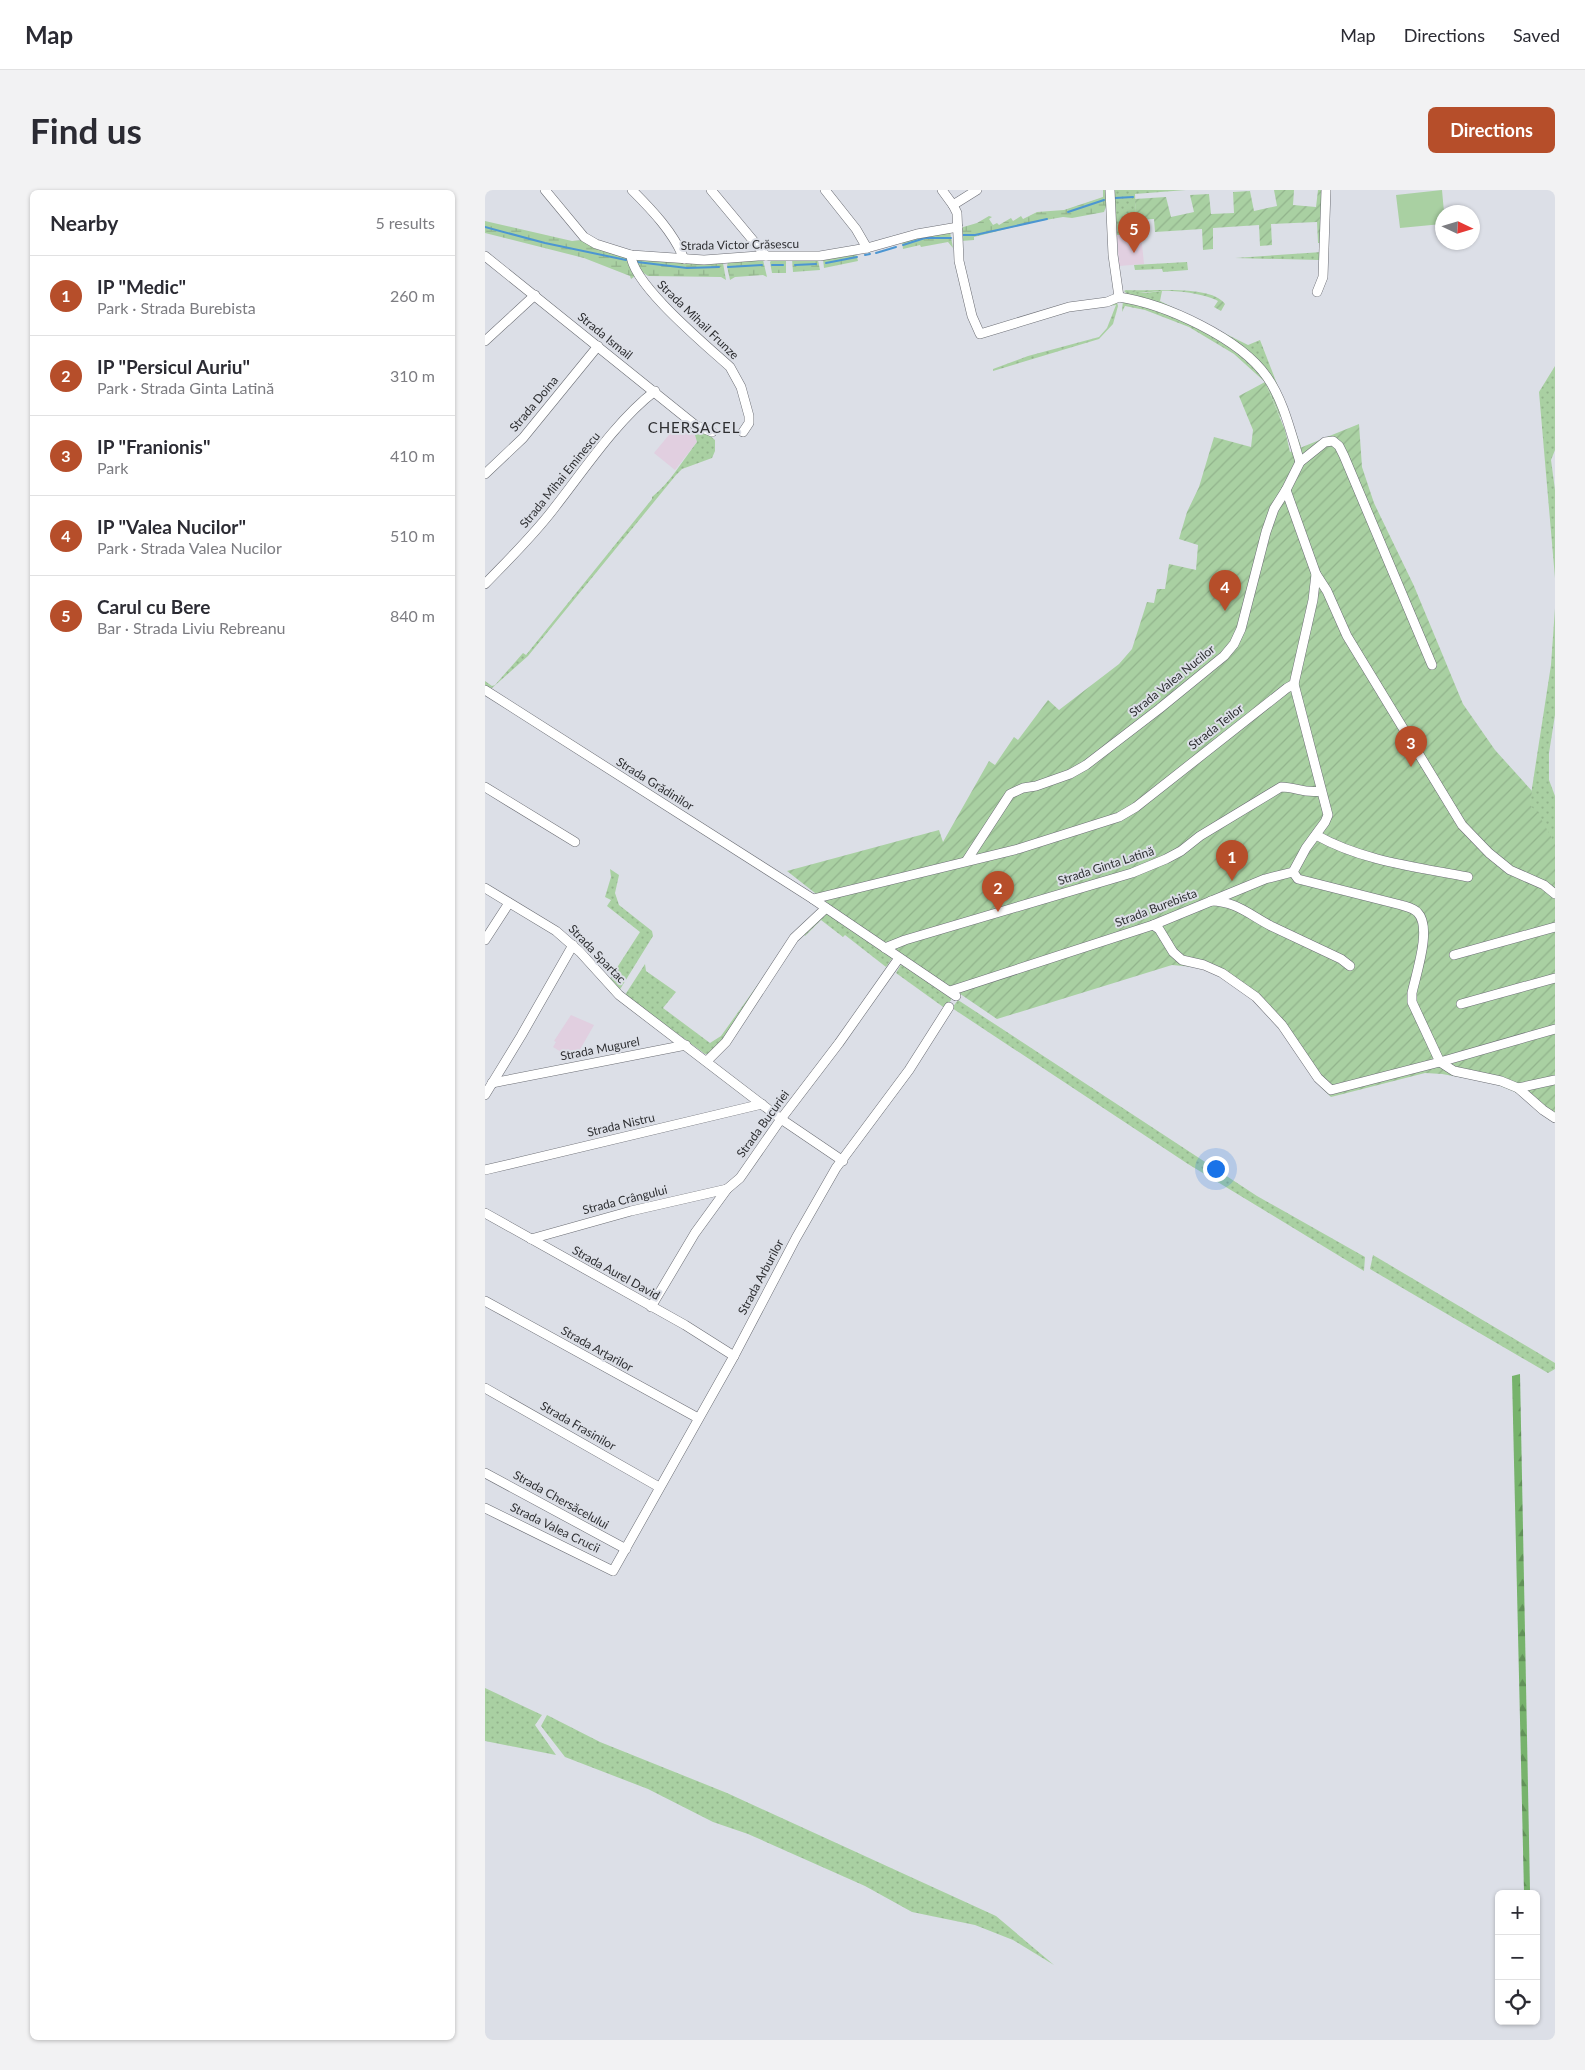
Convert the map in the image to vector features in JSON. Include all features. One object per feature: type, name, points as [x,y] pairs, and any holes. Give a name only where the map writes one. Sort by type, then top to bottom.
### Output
[{"type":"street","name":"Strada Victor Crăsescu","points":[[545,190],[584,237],[596,244],[631,254],[684,259],[724,260],[766,256],[819,256],[867,248],[917,234],[957,227]]},
{"type":"street","points":[[632,190],[651,209],[681,250],[684,259]]},
{"type":"street","points":[[711,190],[766,256]]},
{"type":"street","points":[[825,190],[856,229],[867,248]]},
{"type":"street","points":[[942,190],[957,213],[959,261],[972,316],[980,334],[1069,307],[1107,302],[1119,297],[1153,305],[1186,319],[1222,337],[1244,352],[1269,379],[1282,408],[1300,462],[1325,442],[1333,441],[1339,446],[1431,665]]},
{"type":"street","points":[[953,205],[977,190]]},
{"type":"street","points":[[1110,190],[1113,255],[1119,297]]},
{"type":"street","points":[[1317,292],[1323,277],[1326,190]]},
{"type":"street","name":"Strada Mihail Frunze","points":[[631,254],[632,263],[643,282],[737,376],[749,416],[749,423],[743,432]]},
{"type":"street","name":"Strada Ismail","points":[[485,256],[695,425],[712,432]]},
{"type":"street","points":[[485,341],[535,296]]},
{"type":"street","name":"Strada Doina","points":[[485,474],[523,438],[598,346]]},
{"type":"street","name":"Strada Mihai Eminescu","points":[[485,584],[537,529],[620,425],[643,400],[655,391]]},
{"type":"street","name":"Strada Valea Nucilor","points":[[967,860],[1010,794],[1016,790],[1036,786],[1070,774],[1086,765],[1224,656],[1234,644],[1241,629],[1265,532],[1274,509],[1300,462]]},
{"type":"street","points":[[1286,490],[1316,574],[1327,591],[1347,636],[1462,825],[1489,853],[1510,870],[1526,879],[1544,885],[1555,894]]},
{"type":"street","points":[[1316,574],[1314,593],[1294,684],[1327,815],[1325,822],[1306,848],[1293,872],[1298,879],[1414,909],[1423,920],[1424,934],[1412,993],[1412,1002],[1440,1062],[1454,1071],[1518,1088],[1555,1118]]},
{"type":"street","name":"Strada Teilor","points":[[967,860],[1049,840],[1127,813],[1294,684]]},
{"type":"street","name":"Strada Grădinilor","points":[[485,690],[813,899],[953,994]]},
{"type":"street","name":"Strada Ginta Latină","points":[[885,948],[905,940],[1132,873],[1181,851],[1199,836],[1281,787],[1303,792],[1321,790]]},
{"type":"street","points":[[485,788],[575,842]]},
{"type":"street","points":[[1316,835],[1345,849],[1367,856],[1468,878]]},
{"type":"street","points":[[813,899],[967,860]]},
{"type":"street","name":"Strada Burebista","points":[[953,994],[1153,924],[1265,879],[1293,872]]},
{"type":"street","name":"Strada Spartac","points":[[485,888],[550,927],[573,945],[619,996],[686,1045]]},
{"type":"street","points":[[1230,892],[1228,896],[1231,904]]},
{"type":"street","points":[[1208,902],[1231,904],[1341,959],[1350,966]]},
{"type":"street","points":[[485,940],[509,903]]},
{"type":"street","points":[[707,1061],[726,1042],[794,938],[826,908]]},
{"type":"street","points":[[1153,924],[1159,929],[1173,952],[1182,960],[1204,965],[1222,973],[1256,997],[1282,1025],[1318,1078],[1328,1089],[1341,1089],[1555,1029]]},
{"type":"street","points":[[1454,955],[1555,927]]},
{"type":"street","points":[[485,1095],[573,945]]},
{"type":"street","name":"Strada Bucuriei","points":[[651,1306],[695,1233],[727,1189],[740,1178],[899,958]]},
{"type":"street","points":[[1461,1004],[1555,978]]},
{"type":"street","name":"Strada Arburilor","points":[[613,1571],[734,1356],[796,1238],[836,1168],[909,1070],[949,1007]]},
{"type":"street","points":[[686,1045],[781,1119],[843,1161]]},
{"type":"street","name":"Strada Mugurel","points":[[492,1083],[686,1045]]},
{"type":"street","points":[[1518,1088],[1555,1080]]},
{"type":"street","name":"Strada Nistru","points":[[485,1170],[762,1104]]},
{"type":"street","name":"Strada Crângului","points":[[531,1239],[631,1211],[727,1189]]},
{"type":"street","name":"Strada Aurel David","points":[[485,1213],[651,1306],[734,1356]]},
{"type":"street","name":"Strada Arțarilor","points":[[485,1301],[698,1418]]},
{"type":"street","name":"Strada Frasinilor","points":[[485,1388],[659,1487]]},
{"type":"street","name":"Strada Chersăcelului","points":[[485,1473],[626,1549]]},
{"type":"street","name":"Strada Valea Crucii","points":[[485,1508],[613,1571]]},
{"type":"shaded area","points":[[1141,234],[1144,264],[1119,266],[1117,235]]},
{"type":"shaded area","points":[[682,419],[695,435],[697,442],[675,470],[654,453],[673,430],[672,428]]},
{"type":"shaded area","points":[[571,1015],[594,1025],[574,1060],[553,1047],[556,1042],[554,1041]]},
{"type":"green space","points":[[1103,190],[1107,190],[1107,204],[1104,212],[1034,222],[974,237],[974,240],[961,241],[960,228],[977,223],[989,216],[992,217],[989,219],[993,225],[997,223],[999,225],[1011,218],[1013,221],[1021,216],[1023,219],[1037,212],[1064,210],[1103,197]]},
{"type":"green space","points":[[1113,190],[1186,190],[1135,194],[1137,234],[1114,235]]},
{"type":"green space","points":[[1274,190],[1294,190],[1293,205],[1316,207],[1318,190],[1322,190],[1322,243],[1318,243],[1317,222],[1271,224],[1272,245],[1260,246],[1259,225],[1213,228],[1213,249],[1203,250],[1202,229],[1155,232],[1154,219],[1136,220],[1135,199],[1166,197],[1171,217],[1194,212],[1190,195],[1209,194],[1211,214],[1234,213],[1233,192],[1250,191],[1254,211],[1277,206]]},
{"type":"green space","points":[[1442,190],[1443,205],[1435,205],[1435,225],[1400,228],[1396,195]]},
{"type":"green space","points":[[485,221],[572,241],[583,240],[628,257],[635,276],[631,279],[630,276],[584,258],[485,233]]},
{"type":"green space","points":[[950,232],[953,248],[948,242],[903,249],[902,241]]},
{"type":"green space","points":[[1322,252],[1319,260],[1235,258]]},
{"type":"green space","points":[[856,253],[858,261],[824,268],[823,259]]},
{"type":"green space","points":[[634,259],[723,263],[726,280],[721,277],[648,276],[636,268]]},
{"type":"green space","points":[[773,259],[786,259],[786,273],[772,273],[770,262]]},
{"type":"green space","points":[[792,259],[818,260],[820,270],[793,272]]},
{"type":"green space","points":[[763,260],[767,277],[763,275],[735,277],[730,280],[728,262]]},
{"type":"green space","points":[[1187,262],[1188,270],[1163,272],[1162,269],[1135,270],[1134,265]]},
{"type":"green space","points":[[1126,290],[1193,291],[1218,298],[1225,304],[1221,311],[1214,307],[1218,301],[1198,294],[1174,291],[1138,292]]},
{"type":"green space","points":[[1124,291],[1145,293],[1162,291],[1160,301],[1248,345],[1260,340],[1301,446],[1299,447],[1279,394],[1248,353],[1129,296]]},
{"type":"green space","points":[[1123,300],[1182,320],[1201,329],[1236,352],[1252,366],[1268,385],[1282,416],[1280,417],[1265,382],[1234,354],[1189,327],[1145,310],[1125,306],[1122,312]]},
{"type":"green space","points":[[1117,302],[1118,306],[1113,324],[1099,339],[993,371],[993,369],[1028,356],[1099,337],[1107,328],[1116,305],[1084,309]]},
{"type":"green space","points":[[1555,366],[1555,450],[1551,460],[1555,490],[1555,578],[1539,392]]},
{"type":"green space","points":[[1265,382],[1285,430],[1290,452],[1359,424],[1362,467],[1374,503],[1414,586],[1463,704],[1495,750],[1532,791],[1530,805],[1539,815],[1555,844],[1555,1121],[1515,1092],[1493,1083],[1442,1074],[1425,1073],[1331,1097],[1318,1084],[1293,1044],[1263,1006],[1223,977],[1205,968],[1172,965],[997,1019],[834,908],[787,871],[939,830],[943,842],[989,761],[995,765],[1014,737],[1018,740],[1048,700],[1059,710],[1119,664],[1132,649],[1147,602],[1154,603],[1157,589],[1165,589],[1169,564],[1196,570],[1198,545],[1179,539],[1187,512],[1199,487],[1214,437],[1251,447],[1253,430],[1239,396]]},
{"type":"green space","points":[[707,433],[715,440],[715,451],[712,458],[682,469],[676,475],[528,656],[492,688],[485,686],[485,681],[492,686],[495,685],[523,653],[526,655],[652,497],[670,478],[697,442],[695,435]]},
{"type":"green space","points":[[1350,436],[1361,483],[1450,686],[1483,742],[1530,801],[1551,665],[1555,608],[1555,715],[1549,753],[1549,780],[1555,796],[1555,891],[1545,883],[1511,866],[1533,845],[1503,793],[1495,791],[1473,754],[1475,753],[1434,665],[1339,441]]},
{"type":"green space","points":[[610,869],[619,875],[615,893],[619,905],[652,931],[653,936],[619,991],[609,980],[640,932],[607,906],[611,900],[605,897],[611,877]]},
{"type":"green space","points":[[827,912],[893,957],[886,967],[845,935],[843,937],[821,920],[805,936],[803,933]]},
{"type":"green space","points":[[902,963],[952,998],[946,1009],[896,973]]},
{"type":"green space","points":[[645,964],[646,971],[676,992],[663,1008],[710,1043],[721,1036],[764,976],[765,978],[724,1040],[710,1054],[705,1054],[625,995]]},
{"type":"green space","points":[[958,1000],[1257,1196],[1365,1257],[1364,1271],[1188,1164],[952,1008]]},
{"type":"green space","points":[[1373,1255],[1555,1363],[1555,1369],[1548,1373],[1370,1269]]},
{"type":"green space","points":[[1520,1374],[1530,1890],[1524,1890],[1512,1376]]},
{"type":"green space","points":[[485,1688],[542,1715],[535,1725],[556,1755],[485,1741]]},
{"type":"green space","points":[[547,1715],[600,1742],[727,1793],[996,1916],[1054,1965],[1013,1940],[975,1925],[912,1912],[865,1886],[748,1834],[713,1822],[648,1789],[565,1757],[541,1726]]},
{"type":"waterway","points":[[1115,198],[1133,197]]},
{"type":"waterway","points":[[1068,212],[1104,200]]},
{"type":"waterway","points":[[962,235],[975,235],[1047,219]]},
{"type":"waterway","points":[[485,227],[545,243],[626,260]]},
{"type":"waterway","points":[[903,245],[925,238],[951,238]]},
{"type":"waterway","points":[[876,253],[896,247]]},
{"type":"waterway","points":[[865,255],[870,254]]},
{"type":"waterway","points":[[826,263],[857,257]]},
{"type":"waterway","points":[[637,262],[687,268],[719,267]]},
{"type":"waterway","points":[[795,265],[816,264]]},
{"type":"waterway","points":[[728,267],[762,265]]},
{"type":"waterway","points":[[772,265],[783,265]]},
{"type":"place","name":"Carul cu Bere","points":[[1134,253]]},
{"type":"place","name":"IP \"Valea Nucilor\"","points":[[1225,611]]},
{"type":"place","name":"IP \"Franionis\"","points":[[1411,767]]},
{"type":"place","name":"IP \"Medic\"","points":[[1232,881]]},
{"type":"place","name":"IP \"Persicul Auriu\"","points":[[998,912]]},
{"type":"district","name":"CHERSACEL","points":[[694,428]]}]
